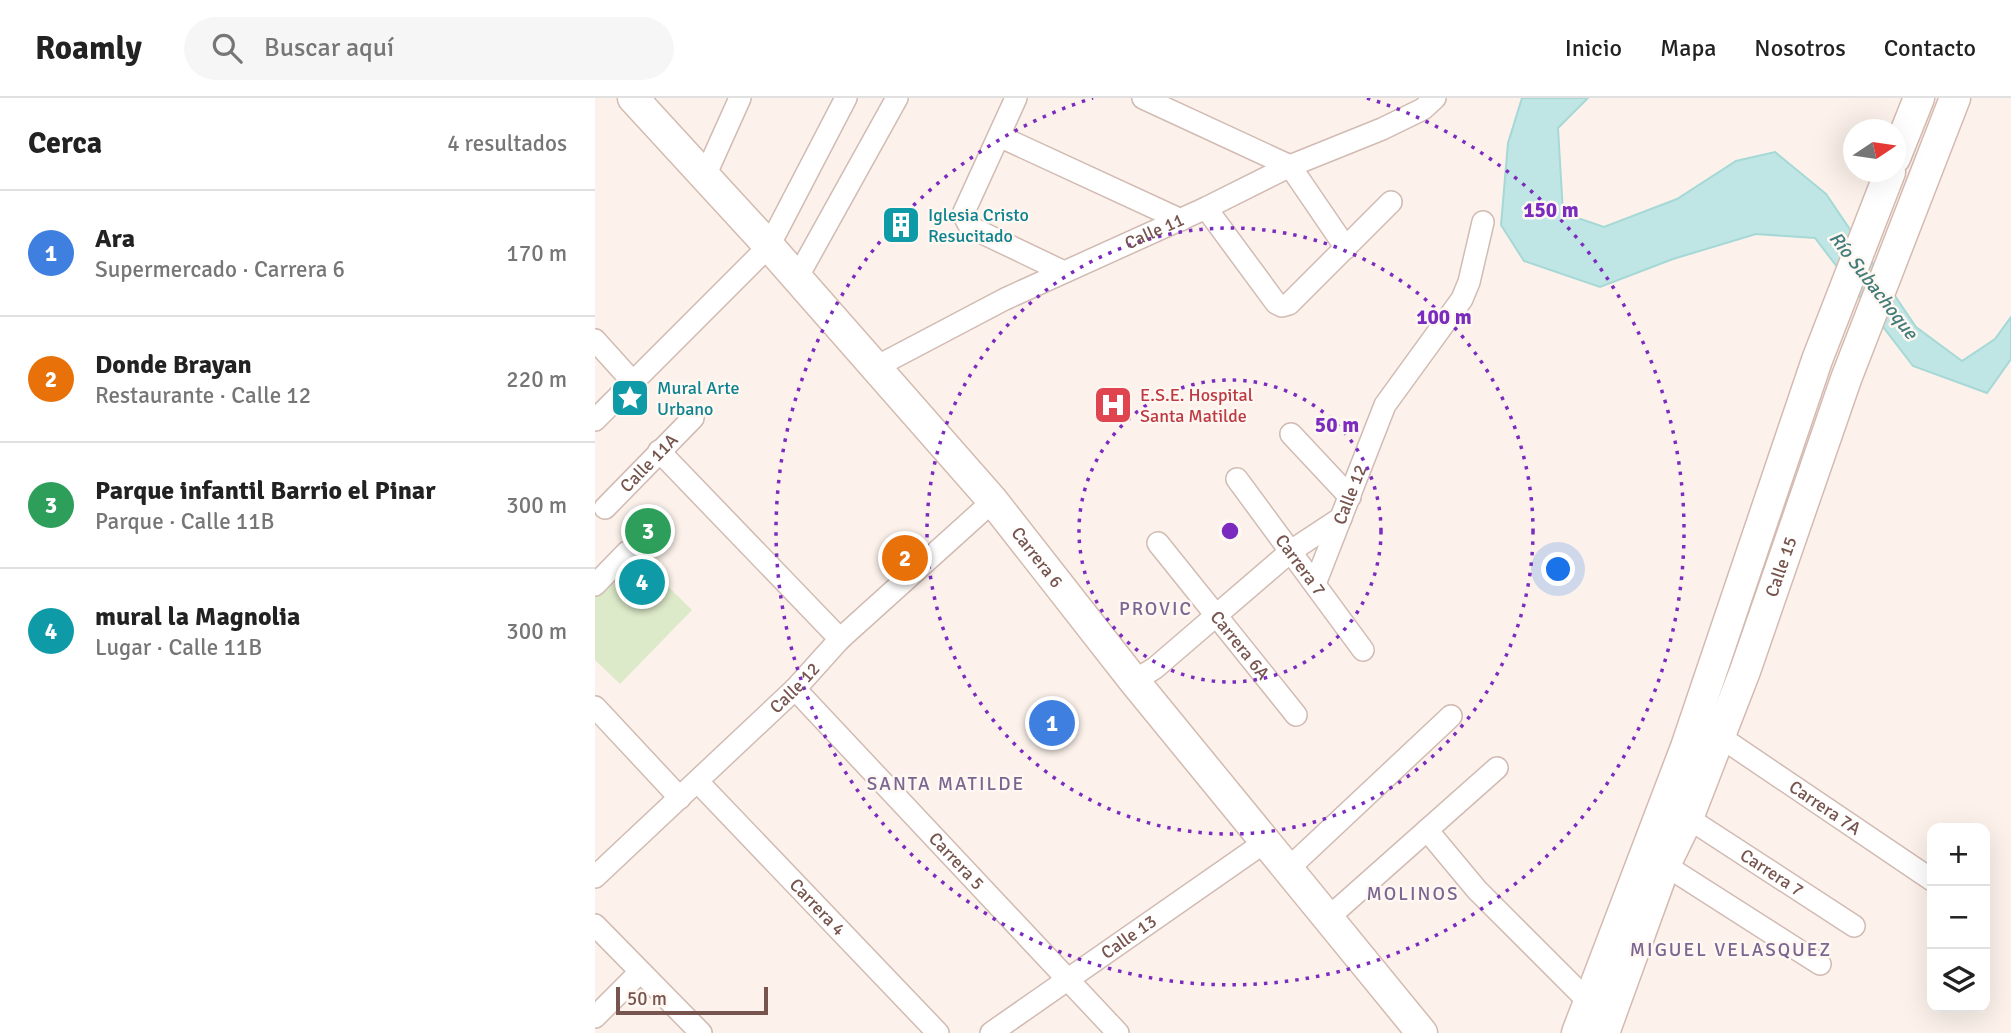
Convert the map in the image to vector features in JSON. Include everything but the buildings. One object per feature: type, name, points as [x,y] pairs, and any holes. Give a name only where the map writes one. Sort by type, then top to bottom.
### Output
[{"type":"street","points":[[705,176],[740,98]]},
{"type":"street","points":[[595,419],[769,246],[846,98]]},
{"type":"street","points":[[797,278],[897,98]]},
{"type":"street","points":[[1016,98],[963,214],[965,222],[1064,272]]},
{"type":"street","points":[[1143,98],[1290,166],[1346,248]]},
{"type":"street","points":[[1401,98],[1429,103]]},
{"type":"street","points":[[1906,130],[1919,98]]},
{"type":"street","name":"Calle 15","points":[[1604,1033],[1665,865],[1689,818],[1745,671],[1846,379],[1955,98]]},
{"type":"street","name":"Carrera 6","points":[[634,99],[769,246],[993,500],[1135,681],[1422,1033]]},
{"type":"street","name":"Calle 11","points":[[874,368],[1005,299],[1181,220],[1290,166],[1429,103]]},
{"type":"street","points":[[999,136],[1181,220]]},
{"type":"street","name":"Calle 15","points":[[1577,1033],[1686,747],[1817,360],[1886,182]]},
{"type":"street","points":[[1206,208],[1276,303],[1282,306],[1289,304],[1391,202]]},
{"type":"street","name":"Calle 12","points":[[1315,584],[1385,405],[1462,299],[1469,282],[1483,222]]},
{"type":"street","points":[[595,340],[632,381]]},
{"type":"street","points":[[1817,360],[1846,379]]},
{"type":"street","name":"Calle 11A","points":[[605,508],[693,418]]},
{"type":"street","points":[[1291,434],[1350,498]]},
{"type":"street","points":[[659,451],[840,639]]},
{"type":"street","name":"Carrera 7","points":[[1237,479],[1363,650]]},
{"type":"street","name":"Calle 12","points":[[595,877],[795,689],[840,639],[993,500]]},
{"type":"street","points":[[1135,681],[1155,668],[1291,551],[1341,518]]},
{"type":"street","name":"Carrera 6A","points":[[1158,543],[1296,715]]},
{"type":"street","points":[[595,585],[627,552]]},
{"type":"street","name":"Carrera 5","points":[[795,689],[1118,1033]]},
{"type":"street","points":[[595,706],[680,798]]},
{"type":"street","points":[[1287,869],[1451,716]]},
{"type":"street","name":"Carrera 7A","points":[[1719,736],[1927,877]]},
{"type":"street","points":[[1328,918],[1497,768]]},
{"type":"street","name":"Carrera 4","points":[[698,782],[938,1033]]},
{"type":"street","name":"Carrera 7","points":[[1689,818],[1854,926]]},
{"type":"street","points":[[1427,830],[1477,890],[1588,1001]]},
{"type":"street","name":"Calle 13","points":[[991,1033],[1265,842]]},
{"type":"street","points":[[1665,865],[1820,964]]},
{"type":"street","points":[[595,925],[701,1033]]},
{"type":"street","points":[[595,1017],[640,972]]},
{"type":"green space","points":[[651,510],[668,529],[645,551],[628,533]]},
{"type":"green space","points":[[635,554],[692,610],[620,684],[595,660],[595,593]]},
{"type":"water","name":"Río Subachoque","points":[[1522,98],[1588,98],[1558,128],[1563,213],[1604,227],[1677,199],[1736,161],[1775,152],[1826,194],[1916,327],[1962,361],[1995,339],[2011,317],[2011,359],[1987,393],[1913,366],[1815,238],[1756,234],[1673,259],[1600,287],[1524,261],[1501,225],[1508,143]]},
{"type":"place","name":"Iglesia Cristo Resucitado","points":[[901,225]]},
{"type":"place","name":"Mural Arte Urbano","points":[[630,398]]},
{"type":"place","name":"E.S.E. Hospital Santa Matilde","points":[[1113,405]]},
{"type":"place","name":"Parque infantil Barrio el Pinar","points":[[648,531]]},
{"type":"place","name":"Donde Brayan","points":[[905,558]]},
{"type":"place","name":"mural la Magnolia","points":[[642,582]]},
{"type":"place","name":"Ara","points":[[1052,723]]},
{"type":"district","name":"PROVIC","points":[[1156,608]]},
{"type":"district","name":"SANTA MATILDE","points":[[946,783]]},
{"type":"district","name":"MOLINOS","points":[[1413,893]]},
{"type":"district","name":"MIGUEL VELASQUEZ","points":[[1731,949]]}]
